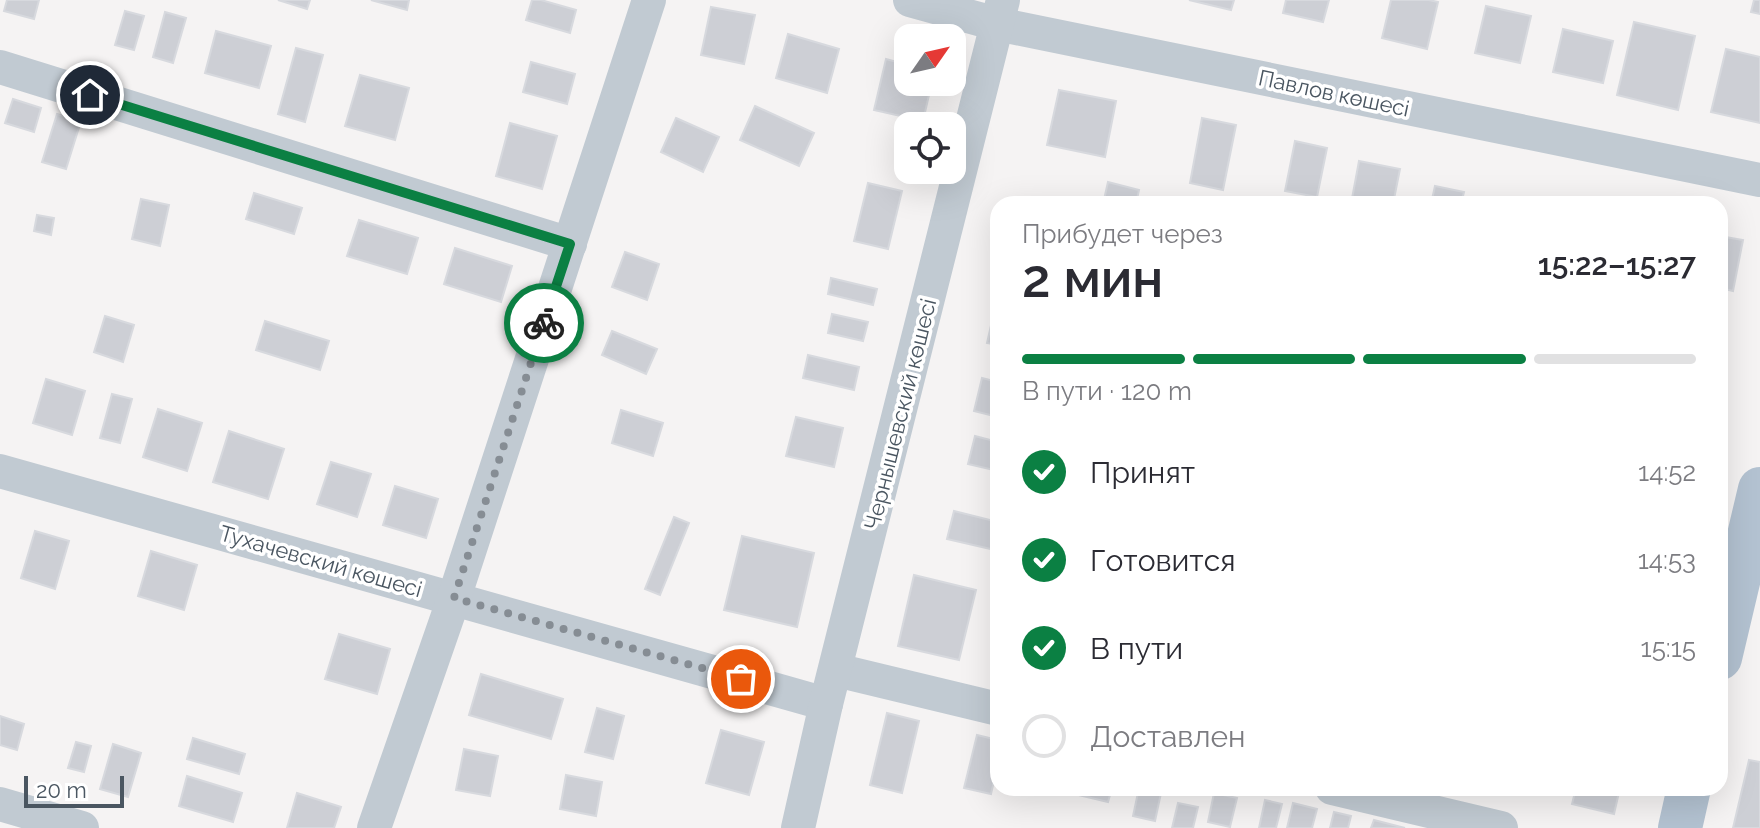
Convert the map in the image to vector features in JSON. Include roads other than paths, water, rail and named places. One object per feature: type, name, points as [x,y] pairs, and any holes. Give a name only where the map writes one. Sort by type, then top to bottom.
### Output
[{"type":"main road","points":[[1728,624],[1760,489]]},
{"type":"main road","points":[[1680,828],[1687,796]]},
{"type":"street","points":[[374,828],[454,598],[649,0]]},
{"type":"street","name":"Павлов көшесі","points":[[910,0],[1000,12],[1760,180]]},
{"type":"street","name":"Чернышевский көшесі","points":[[798,828],[826,704],[1000,12]]},
{"type":"street","points":[[0,67],[570,244]]},
{"type":"street","name":"Тухачевский көшесі","points":[[0,471],[826,704]]},
{"type":"street","points":[[836,670],[990,707]]},
{"type":"street","points":[[1366,796],[1501,828]]},
{"type":"street","points":[[0,804],[82,828]]}]
